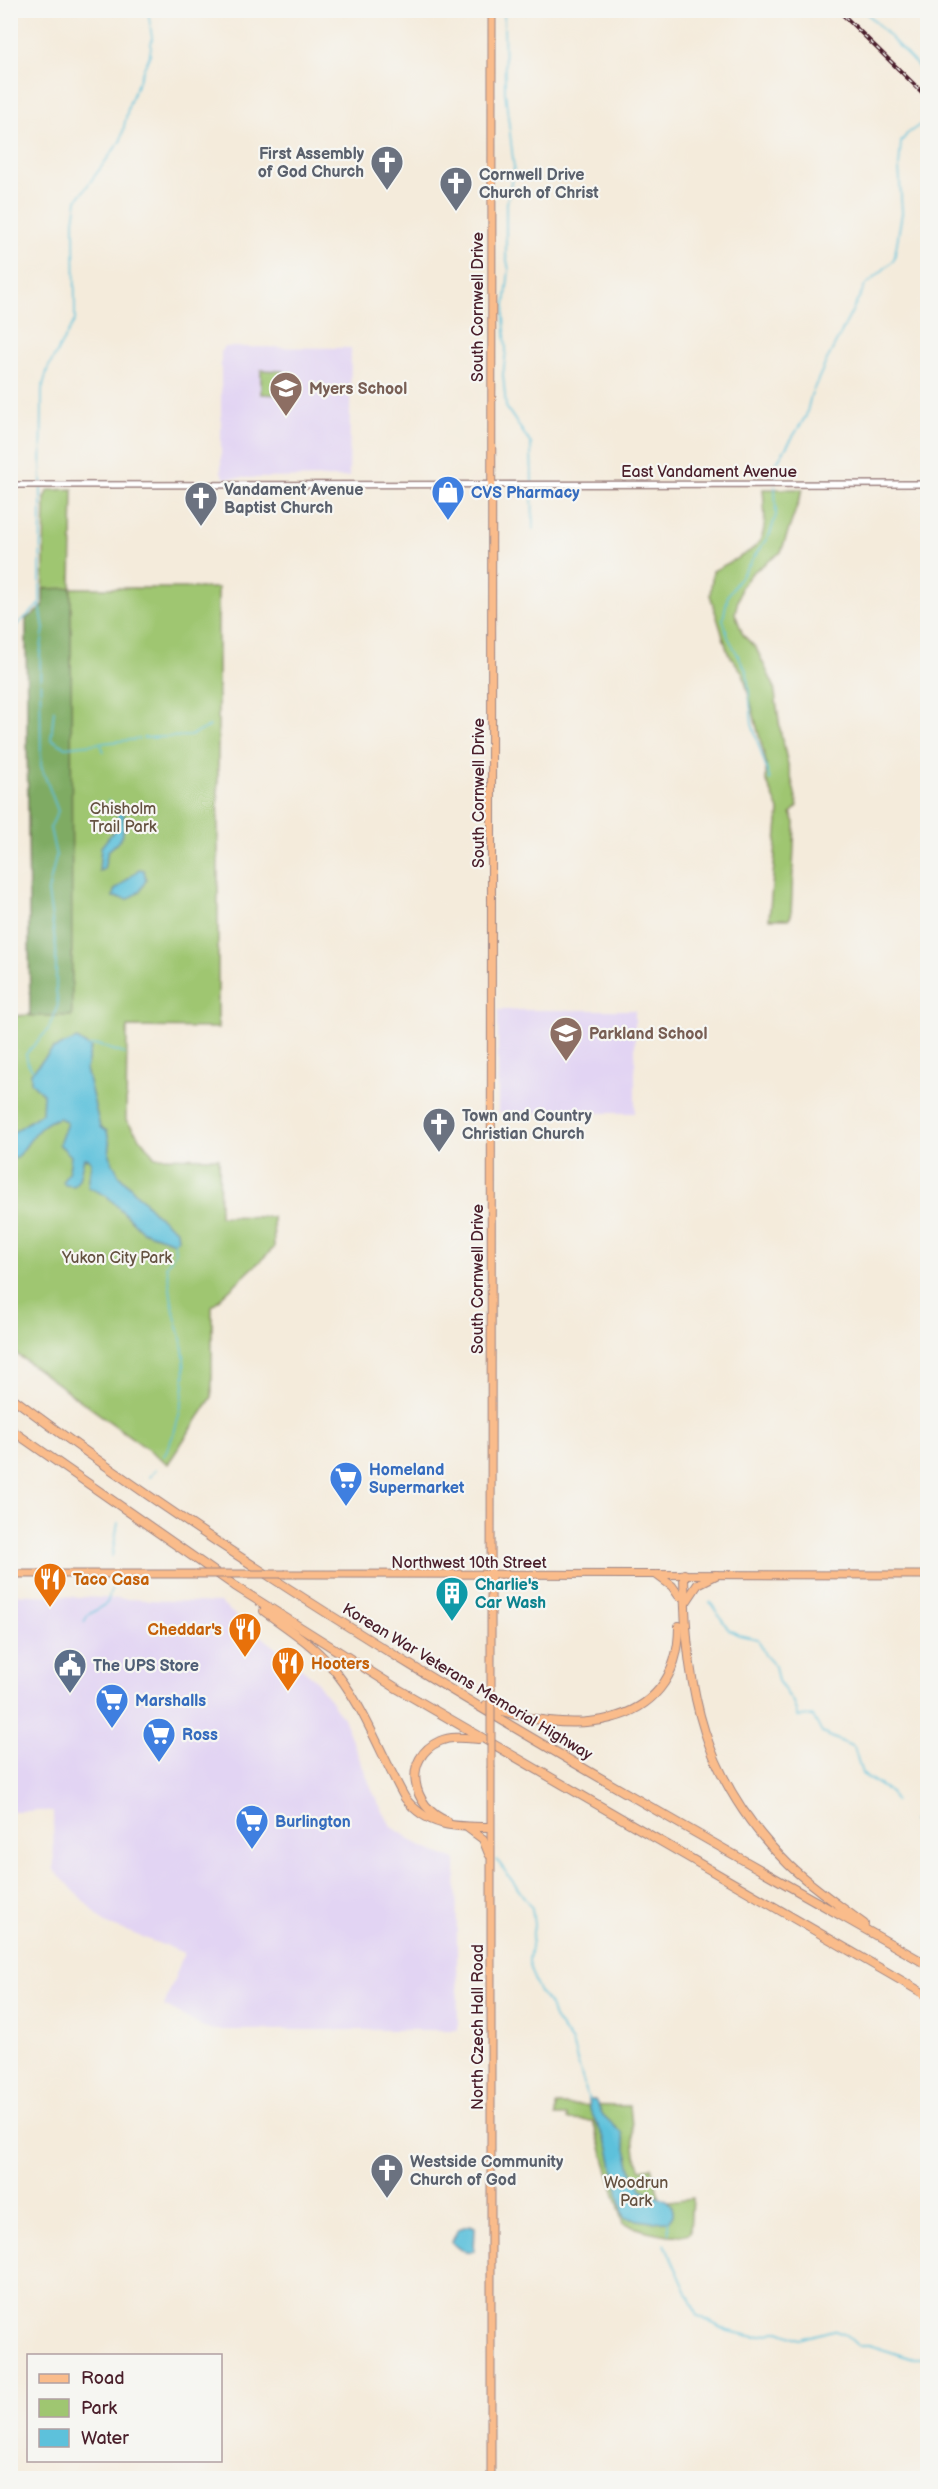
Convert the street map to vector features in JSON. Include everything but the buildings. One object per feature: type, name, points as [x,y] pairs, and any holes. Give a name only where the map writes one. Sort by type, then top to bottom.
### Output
[{"type":"highway","name":"Korean War Veterans Memorial Highway","points":[[10,1396],[188,1522],[452,1691],[927,1965]]},
{"type":"highway","points":[[10,1429],[235,1586],[482,1739],[927,1996]]},
{"type":"highway","points":[[452,1691],[505,1713],[547,1722],[596,1721],[625,1714],[653,1696],[671,1671],[678,1651],[679,1596],[682,1574]]},
{"type":"highway","points":[[682,1574],[685,1641],[694,1698],[711,1749],[738,1801],[763,1836],[790,1865],[893,1946]]},
{"type":"highway","points":[[657,1575],[672,1586],[679,1596]]},
{"type":"highway","points":[[684,1605],[694,1588],[716,1575]]},
{"type":"highway","points":[[235,1586],[309,1644],[335,1671],[354,1698],[405,1798],[415,1810],[437,1823],[465,1827],[489,1825]]},
{"type":"highway","points":[[482,1739],[454,1737],[433,1744],[422,1757],[415,1781],[422,1803],[438,1817],[455,1822],[489,1825]]},
{"type":"highway","points":[[465,1827],[483,1839],[489,1854]]},
{"type":"main road","name":"South Cornwell Drive","points":[[491,1576],[492,10]]},
{"type":"main road","name":"Northwest 10th Street","points":[[10,1574],[927,1575]]},
{"type":"main road","name":"North Czech Hall Road","points":[[491,1576],[489,1825],[491,2478]]},
{"type":"street","name":"East Vandament Avenue","points":[[10,485],[927,484]]},
{"type":"shaded area","name":"Myers School","points":[[225,347],[351,348],[349,477],[224,478],[221,472],[221,352]]},
{"type":"shaded area","name":"Parkland School","points":[[498,1010],[635,1010],[635,1113],[498,1113]]},
{"type":"shaded area","points":[[11,1594],[220,1603],[315,1679],[343,1718],[375,1797],[391,1826],[420,1846],[456,1860],[458,2030],[209,2030],[164,2006],[184,1953],[105,1923],[54,1870],[53,1811],[11,1811]]},
{"type":"green space","points":[[261,370],[284,371],[282,395],[261,394]]},
{"type":"green space","points":[[73,489],[71,588],[218,588],[218,1028],[127,1027],[126,1120],[155,1157],[219,1158],[220,1216],[273,1217],[274,1248],[212,1306],[212,1397],[168,1464],[11,1350],[11,1016],[30,1015],[26,619],[43,607],[45,498],[49,490]]},
{"type":"green space","points":[[763,489],[803,489],[781,552],[752,573],[741,587],[735,613],[743,635],[756,648],[774,686],[781,735],[798,806],[791,813],[795,823],[791,916],[788,919],[769,919],[779,810],[766,780],[766,762],[743,673],[728,653],[710,595],[713,571],[753,549],[763,534]]},
{"type":"green space","points":[[71,588],[72,1016],[30,1016],[26,619],[43,607],[43,589]]},
{"type":"green space","name":"Woodrun Park","points":[[556,2105],[630,2106],[635,2155],[641,2169],[651,2167],[661,2202],[692,2198],[690,2232],[667,2235],[624,2224],[593,2121],[567,2120],[567,2116],[556,2116]]},
{"type":"water","points":[[119,809],[124,812],[123,834],[108,851],[104,869],[99,871],[101,847],[116,828]]},
{"type":"water","points":[[139,869],[144,870],[146,880],[140,891],[129,899],[113,897],[114,891]]},
{"type":"water","points":[[77,1039],[91,1048],[86,1069],[100,1127],[107,1131],[110,1145],[109,1155],[119,1175],[156,1214],[177,1231],[178,1239],[174,1242],[142,1231],[107,1196],[88,1187],[91,1163],[89,1159],[84,1158],[79,1179],[74,1186],[65,1185],[63,1181],[69,1170],[71,1156],[59,1144],[67,1123],[60,1118],[40,1128],[17,1158],[11,1159],[11,1134],[42,1113],[43,1094],[31,1082],[31,1073],[53,1049]]},
{"type":"water","points":[[588,2100],[595,2100],[603,2115],[622,2133],[633,2177],[637,2179],[641,2189],[671,2204],[673,2215],[668,2221],[651,2222],[626,2218],[623,2214],[609,2148],[589,2108]]},
{"type":"water","points":[[470,2225],[475,2227],[474,2251],[465,2251],[452,2242],[458,2229]]},
{"type":"waterway","points":[[33,1070],[28,1064],[26,1054],[48,1030],[58,1005],[56,948],[48,892],[56,856],[50,828],[58,811],[41,766],[40,654],[44,629],[40,604],[42,389],[48,368],[75,320],[74,221],[77,200],[121,140],[129,104],[150,54],[152,38],[148,10]]},
{"type":"waterway","points":[[504,10],[505,91],[514,168],[506,208],[506,255],[509,270],[504,315],[506,351],[503,375],[506,407],[531,444],[533,529]]},
{"type":"waterway","points":[[864,10],[928,77]]},
{"type":"waterway","points":[[775,483],[775,465],[806,416],[811,395],[865,286],[894,260],[902,213],[899,167],[901,142],[907,134],[928,119]]},
{"type":"waterway","points":[[770,780],[752,724],[747,672],[728,637],[723,619],[728,595],[770,534],[776,515],[775,487]]},
{"type":"waterway","points":[[10,631],[39,605]]},
{"type":"waterway","points":[[54,710],[51,739],[65,747],[139,739]]},
{"type":"waterway","points":[[143,738],[190,736],[210,726]]},
{"type":"waterway","points":[[100,742],[104,752]]},
{"type":"waterway","points":[[108,800],[118,811]]},
{"type":"waterway","points":[[89,1046],[98,1045],[125,1054]]},
{"type":"waterway","points":[[164,1456],[179,1416],[185,1372],[182,1343],[166,1266],[175,1253],[174,1241]]},
{"type":"waterway","points":[[150,1477],[156,1469]]},
{"type":"waterway","points":[[112,1556],[118,1523]]},
{"type":"waterway","points":[[84,1622],[88,1615],[107,1603],[112,1587]]},
{"type":"waterway","points":[[710,1602],[729,1630],[739,1635],[758,1639],[765,1655],[775,1666],[778,1681],[793,1702],[798,1717],[813,1716],[822,1733],[854,1747],[862,1774],[890,1792],[895,1801]]},
{"type":"waterway","points":[[912,1821],[928,1827]]},
{"type":"waterway","points":[[497,1860],[532,1908],[534,1925],[529,1960],[531,1972],[540,1993],[549,2003],[554,2018],[572,2043],[589,2101]]},
{"type":"waterway","points":[[668,2221],[669,2234]]},
{"type":"waterway","points":[[665,2244],[697,2315],[728,2331],[756,2337],[779,2331],[800,2339],[833,2330],[846,2335],[857,2345],[869,2345],[910,2358],[928,2358]]},
{"type":"railway","points":[[838,10],[928,98]]},
{"type":"place","name":"First Assembly of God Church","points":[[387,191]]},
{"type":"place","name":"Cornwell Drive Church of Christ","points":[[456,212]]},
{"type":"place","name":"Myers School","points":[[286,417]]},
{"type":"place","name":"CVS Pharmacy","points":[[448,521]]},
{"type":"place","name":"Vandament Avenue Baptist Church","points":[[201,527]]},
{"type":"place","name":"Parkland School","points":[[566,1062]]},
{"type":"place","name":"Town and Country Christian Church","points":[[439,1153]]},
{"type":"place","name":"Homeland Supermarket","points":[[346,1507]]},
{"type":"place","name":"Taco Casa","points":[[50,1608]]},
{"type":"place","name":"Charlie's Car Wash","points":[[452,1622]]},
{"type":"place","name":"Cheddar's","points":[[245,1658]]},
{"type":"place","name":"Hooters","points":[[288,1692]]},
{"type":"place","name":"The UPS Store","points":[[70,1694]]},
{"type":"place","name":"Marshalls","points":[[112,1729]]},
{"type":"place","name":"Ross","points":[[159,1763]]},
{"type":"place","name":"Burlington","points":[[252,1850]]},
{"type":"place","name":"Westside Community Church of God","points":[[387,2199]]},
{"type":"park label","name":"Chisholm Trail Park","points":[[123,817]]},
{"type":"park label","name":"Yukon City Park","points":[[117,1257]]}]
